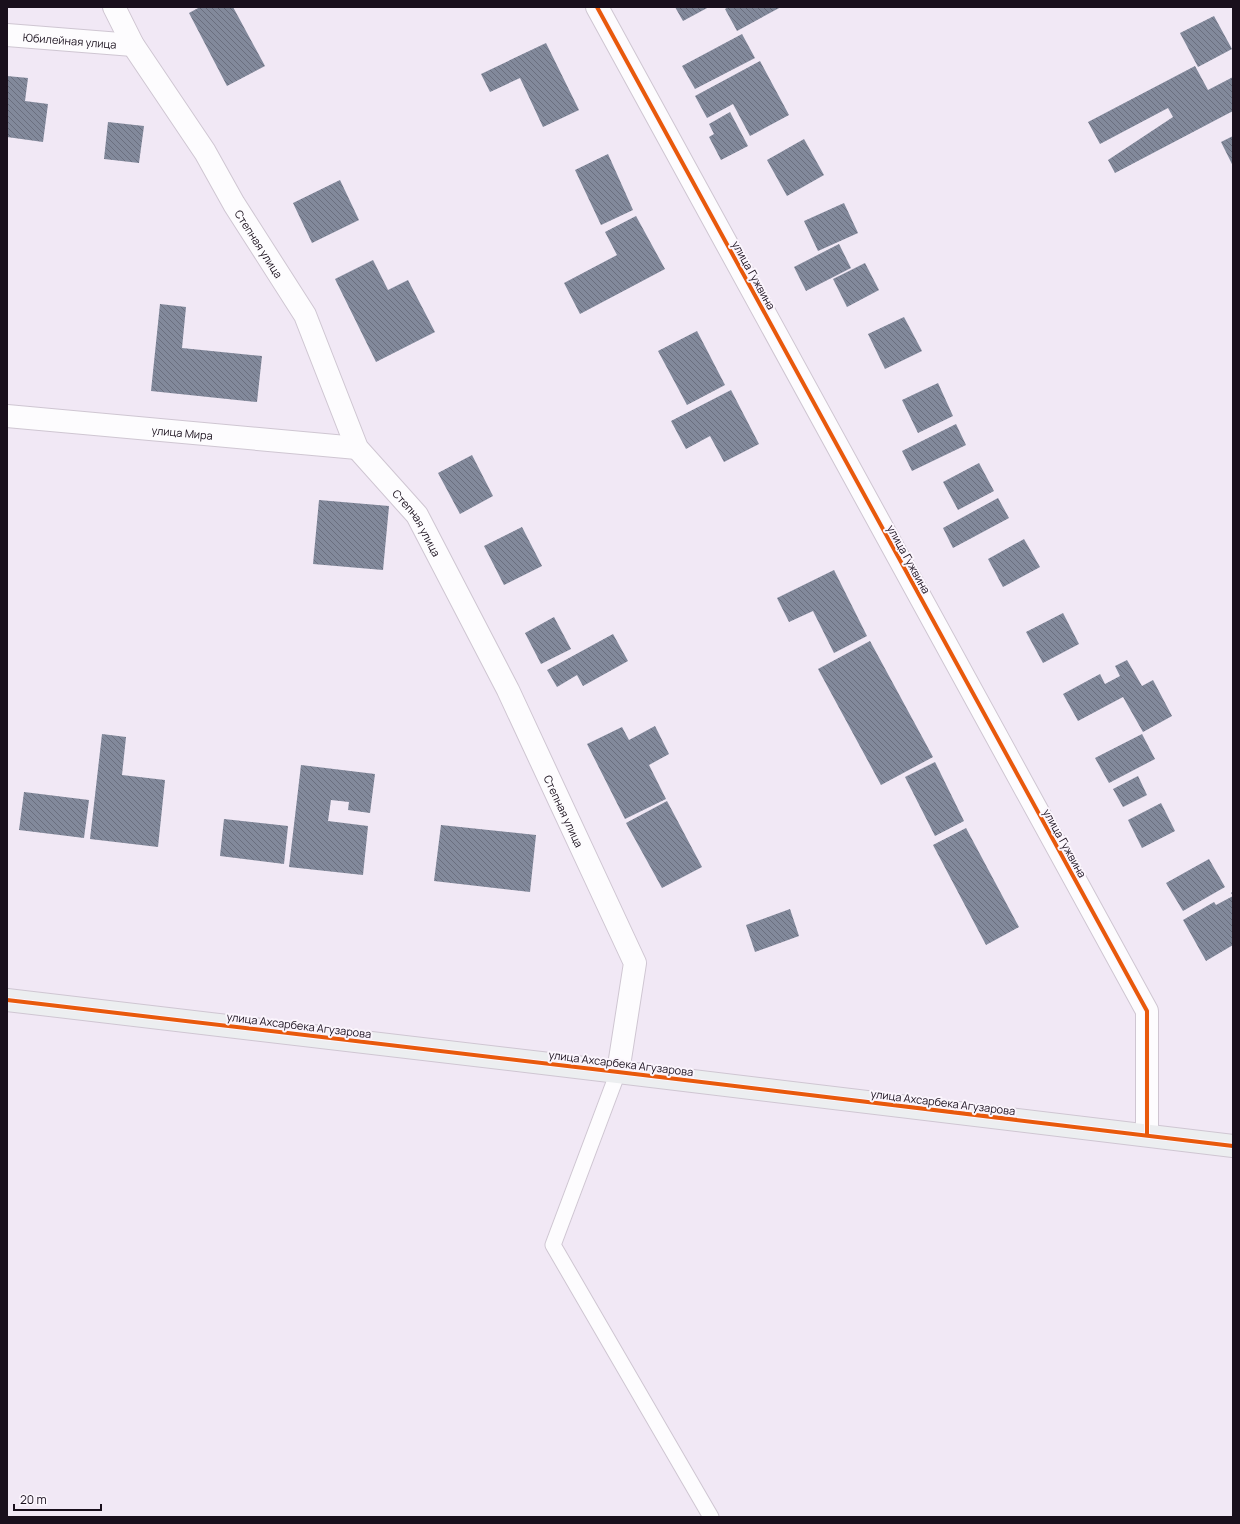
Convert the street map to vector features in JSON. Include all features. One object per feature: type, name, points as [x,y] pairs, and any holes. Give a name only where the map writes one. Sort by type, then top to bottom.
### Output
[{"type":"street","name":"Степная улица","points":[[114,7],[133,45],[205,152],[234,204],[305,315],[357,448],[417,515],[508,690],[635,963],[618,1072]]},
{"type":"street","name":"улица Гужвина","points":[[597,7],[1146,1011],[1147,1135]]},
{"type":"street","name":"Юбилейная улица","points":[[7,35],[133,45]]},
{"type":"street","name":"улица Мира","points":[[7,416],[357,448]]},
{"type":"street","name":"улица Ахсарбека Агузарова","points":[[7,1000],[1233,1146]]},
{"type":"lane","points":[[618,1072],[552,1245],[711,1517]]},
{"type":"building","points":[[200,7],[233,7],[265,66],[227,86],[189,13]]},
{"type":"building","points":[[675,7],[709,7],[683,21]]},
{"type":"building","points":[[728,7],[781,7],[737,31],[725,9]]},
{"type":"building","points":[[1214,16],[1232,49],[1198,67],[1180,33]]},
{"type":"building","points":[[742,34],[755,58],[695,89],[682,66]]},
{"type":"building","points":[[546,43],[579,110],[543,127],[520,78],[490,92],[481,74]]},
{"type":"building","points":[[760,61],[789,115],[750,136],[733,104],[707,118],[695,96]]},
{"type":"building","points":[[1195,66],[1208,90],[1233,77],[1233,111],[1115,173],[1108,160],[1173,117],[1168,108],[1100,144],[1088,122]]},
{"type":"building","points":[[7,76],[28,78],[25,101],[48,104],[43,142],[7,137]]},
{"type":"building","points":[[730,112],[748,146],[721,160],[709,137],[714,134],[709,124]]},
{"type":"building","points":[[108,122],[144,126],[139,163],[104,159]]},
{"type":"building","points":[[1233,136],[1233,166],[1221,142]]},
{"type":"building","points":[[804,139],[824,175],[787,196],[767,160]]},
{"type":"building","points":[[608,154],[633,210],[601,225],[575,170]]},
{"type":"building","points":[[340,180],[359,220],[312,243],[293,203]]},
{"type":"building","points":[[844,203],[858,233],[818,251],[804,221]]},
{"type":"building","points":[[636,216],[665,269],[580,314],[564,283],[617,255],[605,232]]},
{"type":"building","points":[[839,244],[851,268],[806,291],[794,267]]},
{"type":"building","points":[[373,260],[388,290],[408,280],[435,332],[376,362],[335,279]]},
{"type":"building","points":[[865,263],[879,290],[847,307],[833,279]]},
{"type":"building","points":[[160,304],[186,307],[182,348],[262,356],[257,402],[151,391]]},
{"type":"building","points":[[904,317],[922,351],[885,369],[868,334]]},
{"type":"building","points":[[697,331],[725,385],[687,405],[658,351]]},
{"type":"building","points":[[938,383],[953,416],[918,433],[902,400]]},
{"type":"building","points":[[731,390],[759,444],[724,462],[710,436],[686,449],[671,421]]},
{"type":"building","points":[[956,424],[966,445],[912,471],[902,451]]},
{"type":"building","points":[[472,455],[493,496],[460,514],[438,473]]},
{"type":"building","points":[[979,463],[994,491],[958,510],[943,482]]},
{"type":"building","points":[[998,498],[1009,518],[953,548],[943,528]]},
{"type":"building","points":[[319,500],[389,506],[383,570],[313,564]]},
{"type":"building","points":[[522,527],[542,566],[504,585],[484,546]]},
{"type":"building","points":[[1024,539],[1040,567],[1003,587],[988,559]]},
{"type":"building","points":[[834,570],[867,636],[834,653],[813,611],[789,622],[777,598]]},
{"type":"building","points":[[1063,613],[1079,644],[1043,663],[1026,632]]},
{"type":"building","points":[[554,617],[571,649],[541,664],[525,633]]},
{"type":"building","points":[[613,634],[628,661],[583,686],[577,675],[557,687],[547,670]]},
{"type":"building","points":[[870,641],[933,757],[881,785],[818,669]]},
{"type":"building","points":[[1127,660],[1142,686],[1153,680],[1172,716],[1143,732],[1123,697],[1078,721],[1063,694],[1100,674],[1105,684],[1120,676],[1115,666]]},
{"type":"building","points":[[655,726],[669,754],[649,765],[666,799],[625,819],[587,744],[622,727],[629,740]]},
{"type":"building","points":[[102,734],[126,737],[122,775],[165,780],[158,847],[90,839]]},
{"type":"building","points":[[1142,734],[1155,759],[1109,783],[1095,758]]},
{"type":"building","points":[[935,762],[964,821],[935,836],[905,777]]},
{"type":"building","points":[[301,765],[375,774],[370,813],[348,810],[349,802],[331,800],[328,821],[368,826],[363,875],[289,867]]},
{"type":"building","points":[[1138,776],[1147,795],[1123,807],[1113,789]]},
{"type":"building","points":[[24,792],[89,800],[84,838],[19,830]]},
{"type":"building","points":[[667,801],[702,867],[662,888],[626,823]]},
{"type":"building","points":[[1161,803],[1175,831],[1142,848],[1128,820]]},
{"type":"building","points":[[224,819],[288,826],[284,864],[220,856]]},
{"type":"building","points":[[441,825],[536,835],[530,892],[434,881]]},
{"type":"building","points":[[966,828],[1019,927],[986,945],[933,845]]},
{"type":"building","points":[[1209,859],[1225,887],[1183,911],[1166,883]]},
{"type":"building","points":[[1233,896],[1233,945],[1206,961],[1183,920],[1214,902],[1216,905]]},
{"type":"building","points":[[790,909],[799,936],[755,952],[746,925]]},
{"type":"cycle path","points":[[597,7],[1147,1011],[1147,1135]]},
{"type":"cycle path","points":[[7,1000],[1233,1146]]}]
